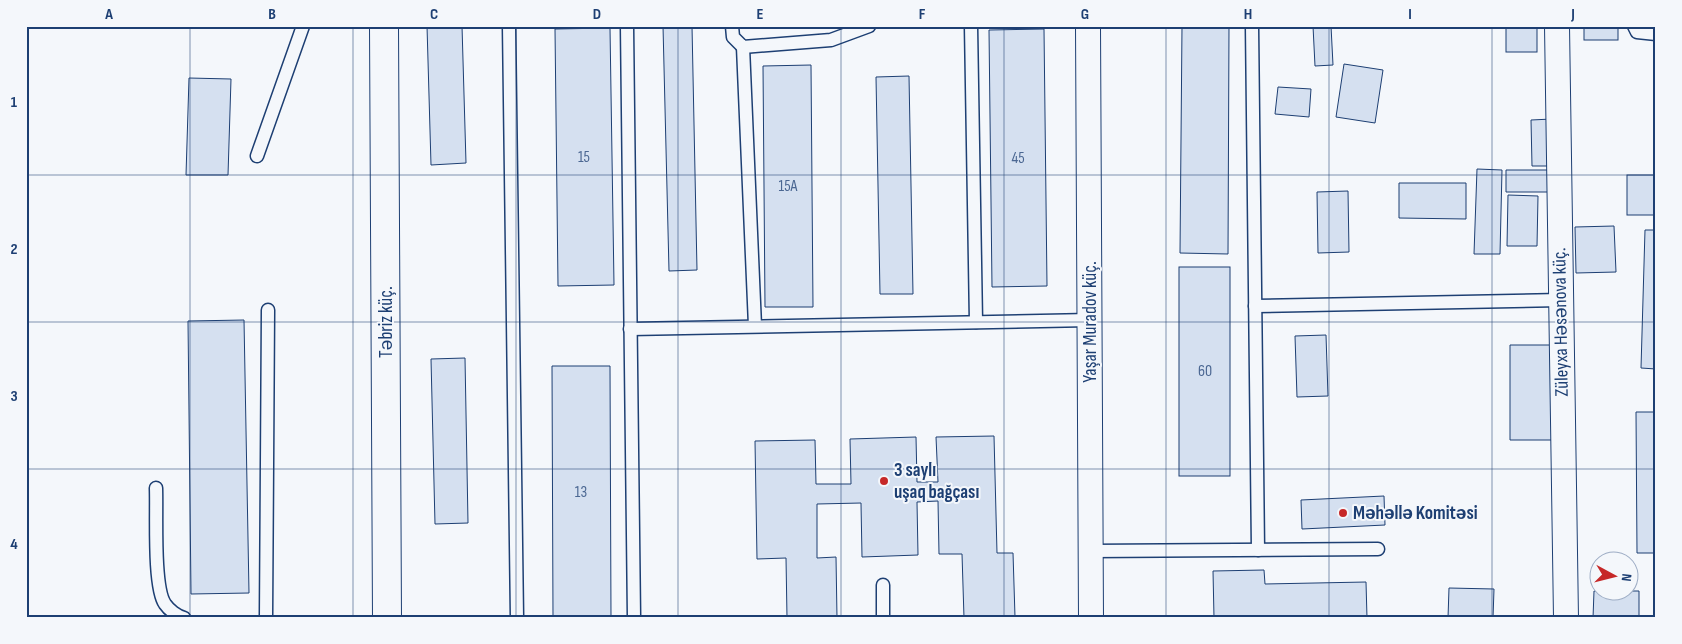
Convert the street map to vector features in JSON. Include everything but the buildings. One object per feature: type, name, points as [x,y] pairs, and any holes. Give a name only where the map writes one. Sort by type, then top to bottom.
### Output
[{"type":"main road","name":"Təbriz küç.","points":[[384,26],[387,618]]},
{"type":"street","name":"Yaşar Muradov küç.","points":[[1088,26],[1091,618]]},
{"type":"street","name":"Züleyxa Həsənova küç.","points":[[1557,26],[1566,618]]},
{"type":"lane","points":[[257,156],[303,26]]},
{"type":"lane","points":[[509,26],[517,618]]},
{"type":"lane","points":[[627,26],[634,618]]},
{"type":"lane","points":[[732,26],[733,37],[743,47],[755,326]]},
{"type":"lane","points":[[743,47],[831,40],[869,26]]},
{"type":"lane","points":[[972,26],[976,322]]},
{"type":"lane","points":[[1252,26],[1258,550]]},
{"type":"lane","points":[[1634,26],[1637,32],[1656,34]]},
{"type":"lane","points":[[1255,306],[1561,300]]},
{"type":"lane","points":[[266,618],[268,310]]},
{"type":"lane","points":[[630,329],[1090,320]]},
{"type":"lane","points":[[156,488],[159,584],[165,604],[178,616],[184,618]]},
{"type":"lane","points":[[1090,551],[1378,549]]},
{"type":"lane","points":[[882,585],[883,618]]},
{"type":"place","name":"3 saylı uşaq bağçası","points":[[884,481]]},
{"type":"place","name":"Məhəllə Komitəsi","points":[[1343,513]]}]
